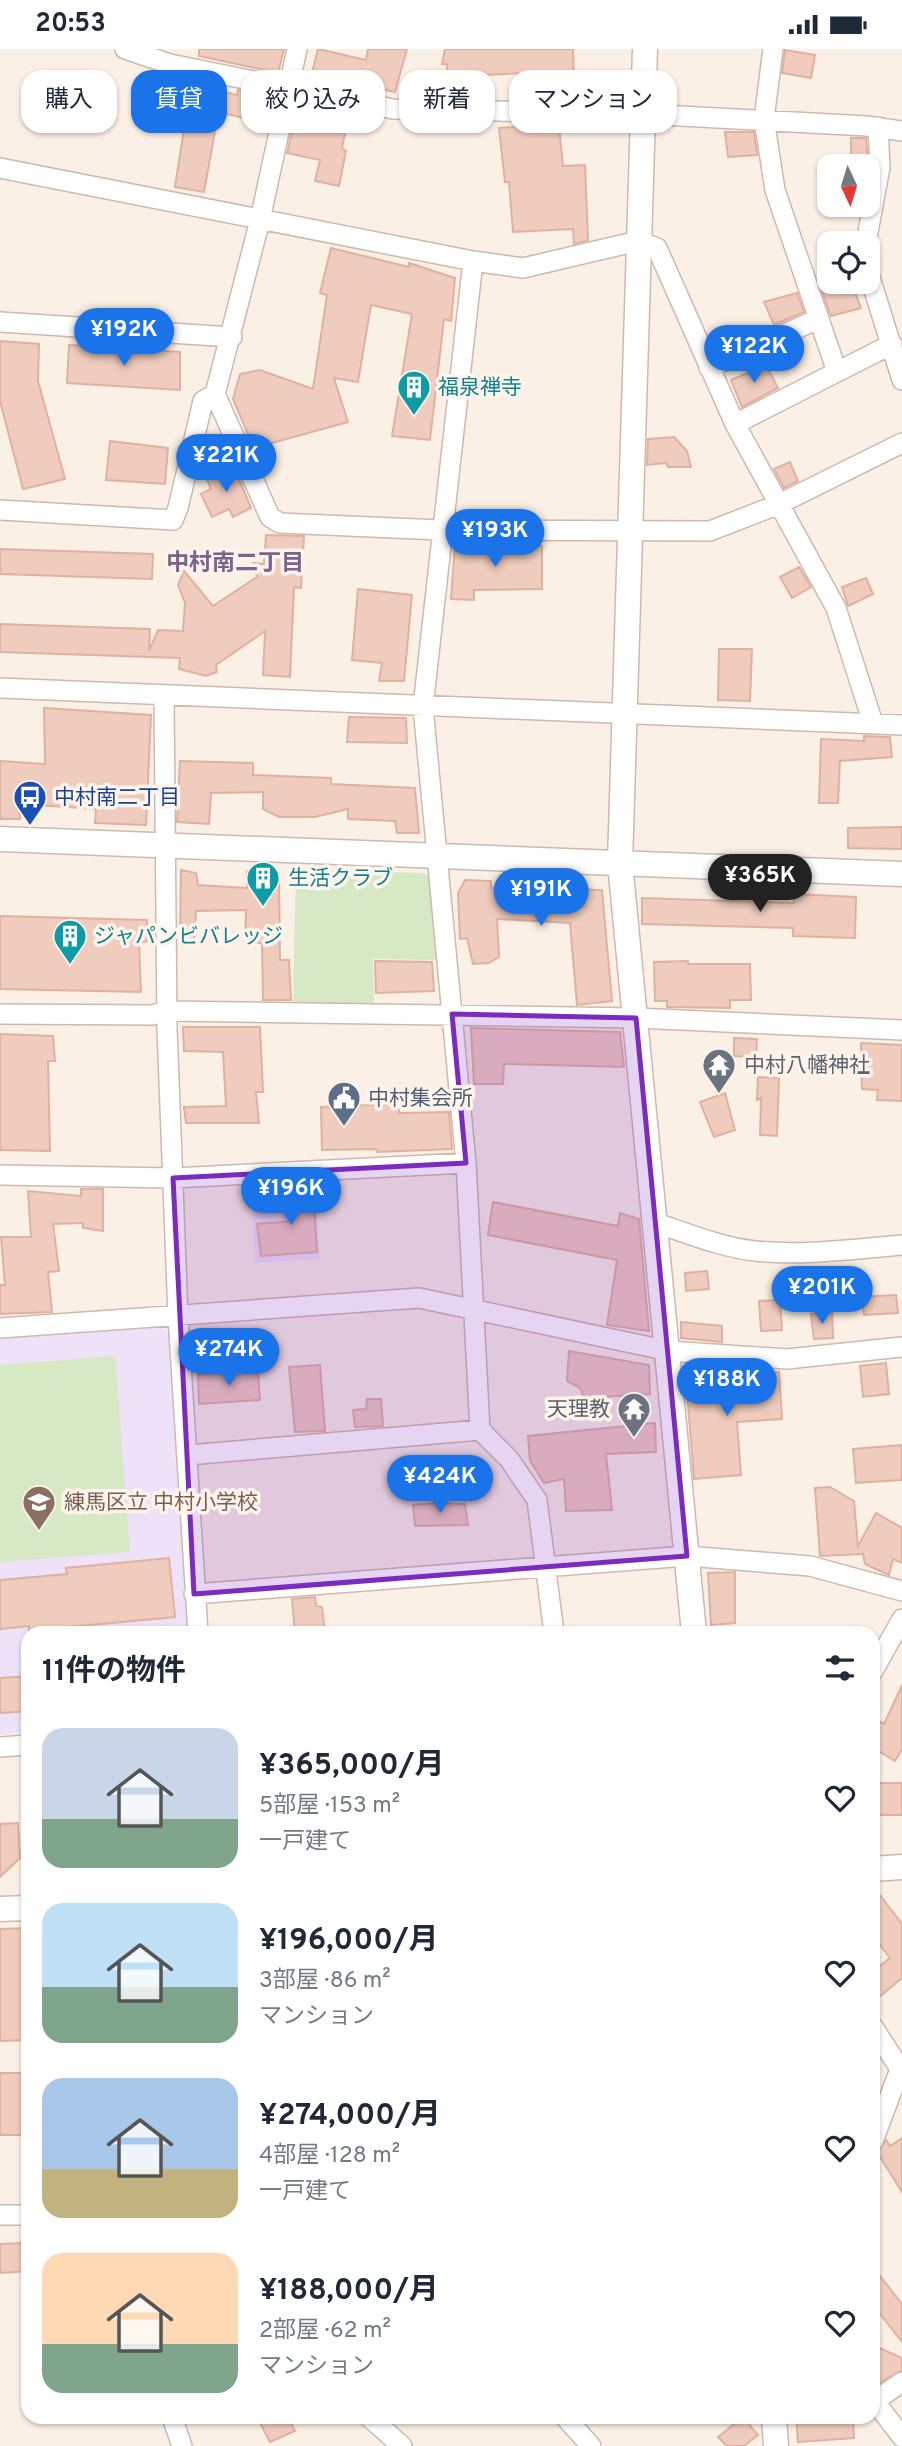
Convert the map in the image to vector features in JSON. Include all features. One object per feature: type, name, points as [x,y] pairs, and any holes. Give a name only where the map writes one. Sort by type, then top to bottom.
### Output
[{"type":"street","points":[[125,49],[170,64],[241,78]]},
{"type":"street","points":[[292,70],[297,49]]},
{"type":"street","points":[[644,70],[645,49]]},
{"type":"street","points":[[773,49],[764,119],[775,190],[837,372]]},
{"type":"street","points":[[385,107],[509,111]]},
{"type":"street","points":[[677,115],[764,119],[902,131]]},
{"type":"street","points":[[868,231],[880,167],[878,127]]},
{"type":"street","points":[[278,133],[232,337],[215,394],[270,517],[280,523],[440,530],[627,533],[710,531],[777,505],[902,443]]},
{"type":"street","points":[[642,133],[627,533],[620,863],[693,1626]]},
{"type":"street","points":[[0,167],[260,220],[523,268],[638,241],[657,248],[735,424],[777,505],[836,608],[873,723]]},
{"type":"street","points":[[473,261],[440,530],[422,706],[466,1163],[480,1430],[509,1459],[537,1500],[553,1626]]},
{"type":"street","points":[[876,294],[902,380]]},
{"type":"street","points":[[709,369],[818,319]]},
{"type":"street","points":[[0,322],[232,337]]},
{"type":"street","points":[[735,424],[892,344]]},
{"type":"street","points":[[0,510],[173,520],[203,401],[215,394]]},
{"type":"street","points":[[0,688],[902,725]]},
{"type":"street","points":[[164,695],[163,844],[173,1178],[178,1317],[197,1626]]},
{"type":"street","points":[[0,839],[902,874]]},
{"type":"street","points":[[0,1014],[152,1015],[168,1011],[636,1017],[902,1030]]},
{"type":"street","points":[[0,1175],[173,1178],[466,1163]]},
{"type":"street","points":[[656,1223],[717,1244],[755,1251],[839,1250],[902,1245]]},
{"type":"street","points":[[0,1328],[419,1298],[669,1351],[787,1359],[902,1347]]},
{"type":"street","points":[[188,1455],[480,1430]]},
{"type":"street","points":[[194,1594],[687,1556],[810,1566],[902,1591]]},
{"type":"street","points":[[880,1658],[902,1619]]},
{"type":"street","points":[[0,1747],[21,1746]]},
{"type":"street","points":[[880,1869],[902,1867]]},
{"type":"street","points":[[0,1909],[21,1908]]},
{"type":"street","points":[[880,2037],[901,2067],[880,2122]]},
{"type":"street","points":[[0,2215],[21,2215]]},
{"type":"street","points":[[880,2396],[902,2382]]},
{"type":"street","points":[[880,2406],[902,2437]]},
{"type":"street","points":[[174,2424],[182,2446]]},
{"type":"street","points":[[377,2424],[402,2446]]},
{"type":"street","points":[[571,2424],[591,2446]]},
{"type":"street","points":[[774,2424],[776,2446]]},
{"type":"highlighted area","points":[[452,1014],[636,1018],[687,1556],[194,1594],[173,1178],[466,1163]]},
{"type":"shaded area","points":[[316,1184],[320,1259],[255,1263],[251,1188]]},
{"type":"shaded area","points":[[159,1326],[171,1336],[189,1626],[21,1626],[21,1733],[0,1735],[0,1338]]},
{"type":"green space","points":[[296,869],[424,873],[431,879],[438,960],[373,959],[374,1004],[293,1002]]},
{"type":"green space","points":[[115,1356],[130,1552],[0,1562],[0,1365]]},
{"type":"building","points":[[199,49],[284,49],[279,70],[264,70],[199,56]]},
{"type":"building","points":[[318,49],[366,60],[368,49],[407,49],[395,92],[385,90],[385,70],[313,70]]},
{"type":"building","points":[[445,49],[573,49],[574,70],[509,70],[509,74],[495,74],[495,70],[447,70],[447,64],[442,64]]},
{"type":"building","points":[[785,50],[815,55],[811,78],[782,73]]},
{"type":"building","points":[[238,90],[241,91],[241,117],[227,114],[227,93],[237,95]]},
{"type":"building","points":[[509,127],[509,133],[560,133],[563,166],[585,165],[588,240],[574,244],[573,229],[513,232],[509,182],[505,182],[499,128]]},
{"type":"building","points":[[725,132],[754,132],[757,155],[728,157]]},
{"type":"building","points":[[183,133],[215,133],[204,192],[175,187]]},
{"type":"building","points":[[292,133],[345,133],[342,148],[346,151],[339,186],[315,181],[320,160],[287,153]]},
{"type":"building","points":[[851,138],[866,138],[867,154],[851,154]]},
{"type":"building","points":[[331,248],[409,267],[409,263],[455,278],[451,321],[444,319],[430,440],[392,436],[412,314],[371,305],[358,382],[334,378],[348,422],[254,448],[233,399],[240,374],[260,370],[313,389],[327,295],[320,293]]},
{"type":"building","points":[[797,293],[804,312],[774,325],[764,302]]},
{"type":"building","points":[[823,294],[856,294],[861,308],[831,316]]},
{"type":"building","points":[[0,341],[39,344],[38,381],[65,479],[23,489],[0,401]]},
{"type":"building","points":[[69,345],[180,352],[180,390],[67,383]]},
{"type":"building","points":[[766,365],[778,388],[742,407],[731,380]]},
{"type":"building","points":[[674,437],[687,451],[691,467],[668,467],[666,463],[647,465],[648,439]]},
{"type":"building","points":[[110,441],[168,448],[165,484],[106,480]]},
{"type":"building","points":[[790,462],[798,481],[784,488],[774,469]]},
{"type":"building","points":[[234,467],[251,508],[233,517],[229,509],[212,517],[201,494],[211,489],[207,480]]},
{"type":"building","points":[[266,535],[304,536],[301,588],[294,587],[290,677],[263,675],[265,631],[216,665],[217,672],[206,676],[179,669],[180,658],[0,652],[0,624],[150,629],[149,651],[158,630],[183,631],[185,603],[178,585],[184,571],[213,606],[257,577],[253,563],[264,564]]},
{"type":"building","points":[[455,544],[542,546],[542,589],[474,590],[474,600],[451,599]]},
{"type":"building","points":[[0,549],[153,554],[152,579],[0,574]]},
{"type":"building","points":[[799,567],[811,587],[792,598],[780,577]]},
{"type":"building","points":[[866,578],[873,594],[848,606],[842,587]]},
{"type":"building","points":[[358,589],[412,595],[404,681],[379,681],[382,663],[352,660]]},
{"type":"building","points":[[719,649],[752,649],[750,701],[718,700]]},
{"type":"building","points":[[44,708],[151,715],[146,825],[95,823],[96,809],[19,804],[20,819],[0,819],[0,761],[45,764]]},
{"type":"building","points":[[349,717],[406,718],[407,743],[347,742]]},
{"type":"building","points":[[864,736],[890,737],[892,757],[840,761],[838,803],[819,803],[821,739],[864,741]]},
{"type":"building","points":[[180,761],[253,763],[253,775],[331,778],[331,784],[415,788],[419,833],[397,833],[395,821],[348,819],[348,809],[315,817],[279,817],[263,809],[263,792],[211,793],[209,824],[177,822]]},
{"type":"building","points":[[902,827],[902,849],[848,848],[848,828]]},
{"type":"building","points":[[181,870],[196,873],[198,885],[247,888],[247,871],[279,874],[280,960],[289,960],[291,1000],[263,1000],[262,943],[245,942],[246,910],[196,911],[194,943],[180,940]]},
{"type":"building","points":[[465,880],[491,881],[491,888],[602,890],[612,1001],[577,1005],[570,923],[497,919],[499,957],[489,963],[473,964],[467,938],[460,939],[458,893]]},
{"type":"building","points":[[795,894],[856,897],[855,938],[793,936],[793,928],[642,924],[642,898],[794,903]]},
{"type":"building","name":"ジャパンビバレッジ","points":[[0,916],[147,920],[148,941],[139,943],[141,992],[0,989]]},
{"type":"building","points":[[375,961],[432,962],[434,991],[376,993]]},
{"type":"building","points":[[688,961],[688,964],[750,964],[751,1000],[730,1000],[730,1008],[667,1007],[667,1001],[655,1001],[654,962]]},
{"type":"building","points":[[183,1027],[260,1027],[263,1092],[256,1092],[259,1123],[186,1123],[184,1107],[226,1106],[223,1052],[184,1051]]},
{"type":"building","points":[[471,1028],[620,1032],[624,1067],[504,1064],[503,1084],[474,1084]]},
{"type":"building","points":[[0,1034],[53,1036],[55,1061],[48,1061],[50,1151],[0,1150]]},
{"type":"building","points":[[734,1038],[757,1039],[756,1057],[734,1056]]},
{"type":"building","points":[[861,1043],[902,1045],[902,1101],[877,1100],[878,1090],[862,1089]]},
{"type":"building","points":[[758,1077],[779,1078],[777,1136],[760,1135],[761,1098],[757,1100]]},
{"type":"building","points":[[725,1093],[735,1130],[714,1137],[700,1102]]},
{"type":"building","points":[[399,1104],[399,1113],[449,1112],[452,1149],[377,1152],[376,1149],[322,1150],[321,1107]]},
{"type":"building","points":[[313,1188],[317,1252],[261,1256],[257,1224],[294,1221],[282,1199],[282,1189]]},
{"type":"building","points":[[81,1189],[103,1189],[103,1231],[83,1228],[83,1223],[53,1224],[59,1271],[48,1272],[52,1312],[0,1314],[0,1285],[5,1285],[1,1237],[31,1237],[28,1191],[81,1196]]},
{"type":"building","points":[[493,1202],[618,1226],[620,1213],[639,1219],[649,1331],[607,1325],[617,1260],[488,1235]]},
{"type":"building","points":[[707,1271],[709,1289],[686,1291],[685,1273]]},
{"type":"building","points":[[896,1295],[898,1313],[864,1315],[862,1297]]},
{"type":"building","points":[[780,1300],[782,1330],[761,1331],[759,1301]]},
{"type":"building","points":[[832,1313],[833,1338],[814,1339],[811,1314]]},
{"type":"building","points":[[681,1322],[722,1326],[722,1342],[681,1338]]},
{"type":"building","points":[[569,1351],[649,1365],[650,1394],[584,1398],[580,1388],[567,1381]]},
{"type":"building","points":[[886,1363],[889,1394],[863,1397],[860,1366]]},
{"type":"building","points":[[320,1365],[325,1431],[295,1432],[289,1367]]},
{"type":"building","points":[[258,1371],[260,1400],[199,1404],[198,1375]]},
{"type":"building","points":[[779,1372],[782,1419],[737,1422],[741,1475],[694,1479],[686,1379]]},
{"type":"building","points":[[367,1399],[381,1399],[383,1426],[355,1427],[353,1410],[366,1409]]},
{"type":"building","points":[[655,1423],[656,1452],[606,1454],[612,1510],[566,1511],[564,1479],[544,1483],[530,1461],[528,1436]]},
{"type":"building","points":[[902,1445],[902,1480],[856,1483],[853,1449]]},
{"type":"building","points":[[830,1487],[854,1501],[858,1546],[876,1513],[902,1528],[902,1563],[893,1559],[889,1575],[865,1564],[863,1554],[820,1556],[815,1488]]},
{"type":"building","points":[[465,1504],[468,1525],[415,1526],[413,1505]]},
{"type":"building","points":[[169,1558],[175,1617],[79,1626],[21,1626],[0,1629],[0,1580],[67,1574],[66,1568]]},
{"type":"building","points":[[735,1572],[735,1623],[711,1625],[708,1573]]},
{"type":"building","points":[[315,1597],[316,1606],[322,1607],[324,1626],[294,1626],[292,1599]]},
{"type":"building","points":[[21,1676],[21,1712],[0,1713],[0,1678]]},
{"type":"building","points":[[902,1685],[902,1749],[895,1761],[880,1752],[880,1721],[884,1724]]},
{"type":"building","points":[[880,1783],[902,1783],[902,1815],[880,1815]]},
{"type":"building","points":[[18,1823],[20,1858],[0,1877],[0,1824]]},
{"type":"building","points":[[880,1895],[902,1924],[902,1978],[880,1996],[880,1966],[890,1958],[880,1945]]},
{"type":"building","points":[[21,1928],[21,2040],[0,2041],[0,1929]]},
{"type":"building","points":[[0,2073],[21,2073],[21,2135],[0,2135]]},
{"type":"building","points":[[902,2138],[902,2192],[880,2157],[880,2148],[886,2140],[890,2146]]},
{"type":"building","points":[[21,2243],[21,2272],[0,2273],[0,2244]]},
{"type":"building","points":[[880,2276],[902,2304],[902,2342],[880,2314]]},
{"type":"building","points":[[880,2348],[902,2358],[902,2370],[880,2383]]},
{"type":"building","points":[[261,2424],[292,2424],[295,2431],[270,2442]]},
{"type":"building","points":[[734,2424],[749,2424],[758,2435],[744,2446],[727,2446],[718,2437]]},
{"type":"building","points":[[797,2424],[853,2424],[854,2438],[798,2442]]},
{"type":"place","name":"福泉禅寺","points":[[414,417]]},
{"type":"place","name":"中村南二丁目","points":[[30,827]]},
{"type":"place","name":"生活クラブ","points":[[263,908]]},
{"type":"place","name":"ジャパンビバレッジ","points":[[70,966]]},
{"type":"place","name":"中村八幡神社","points":[[719,1095]]},
{"type":"place","name":"中村集会所","points":[[344,1128]]},
{"type":"place","name":"天理教","points":[[634,1439]]},
{"type":"place","name":"練馬区立 中村小学校","points":[[39,1532]]},
{"type":"district","name":"中村南二丁目","points":[[235,562]]}]
